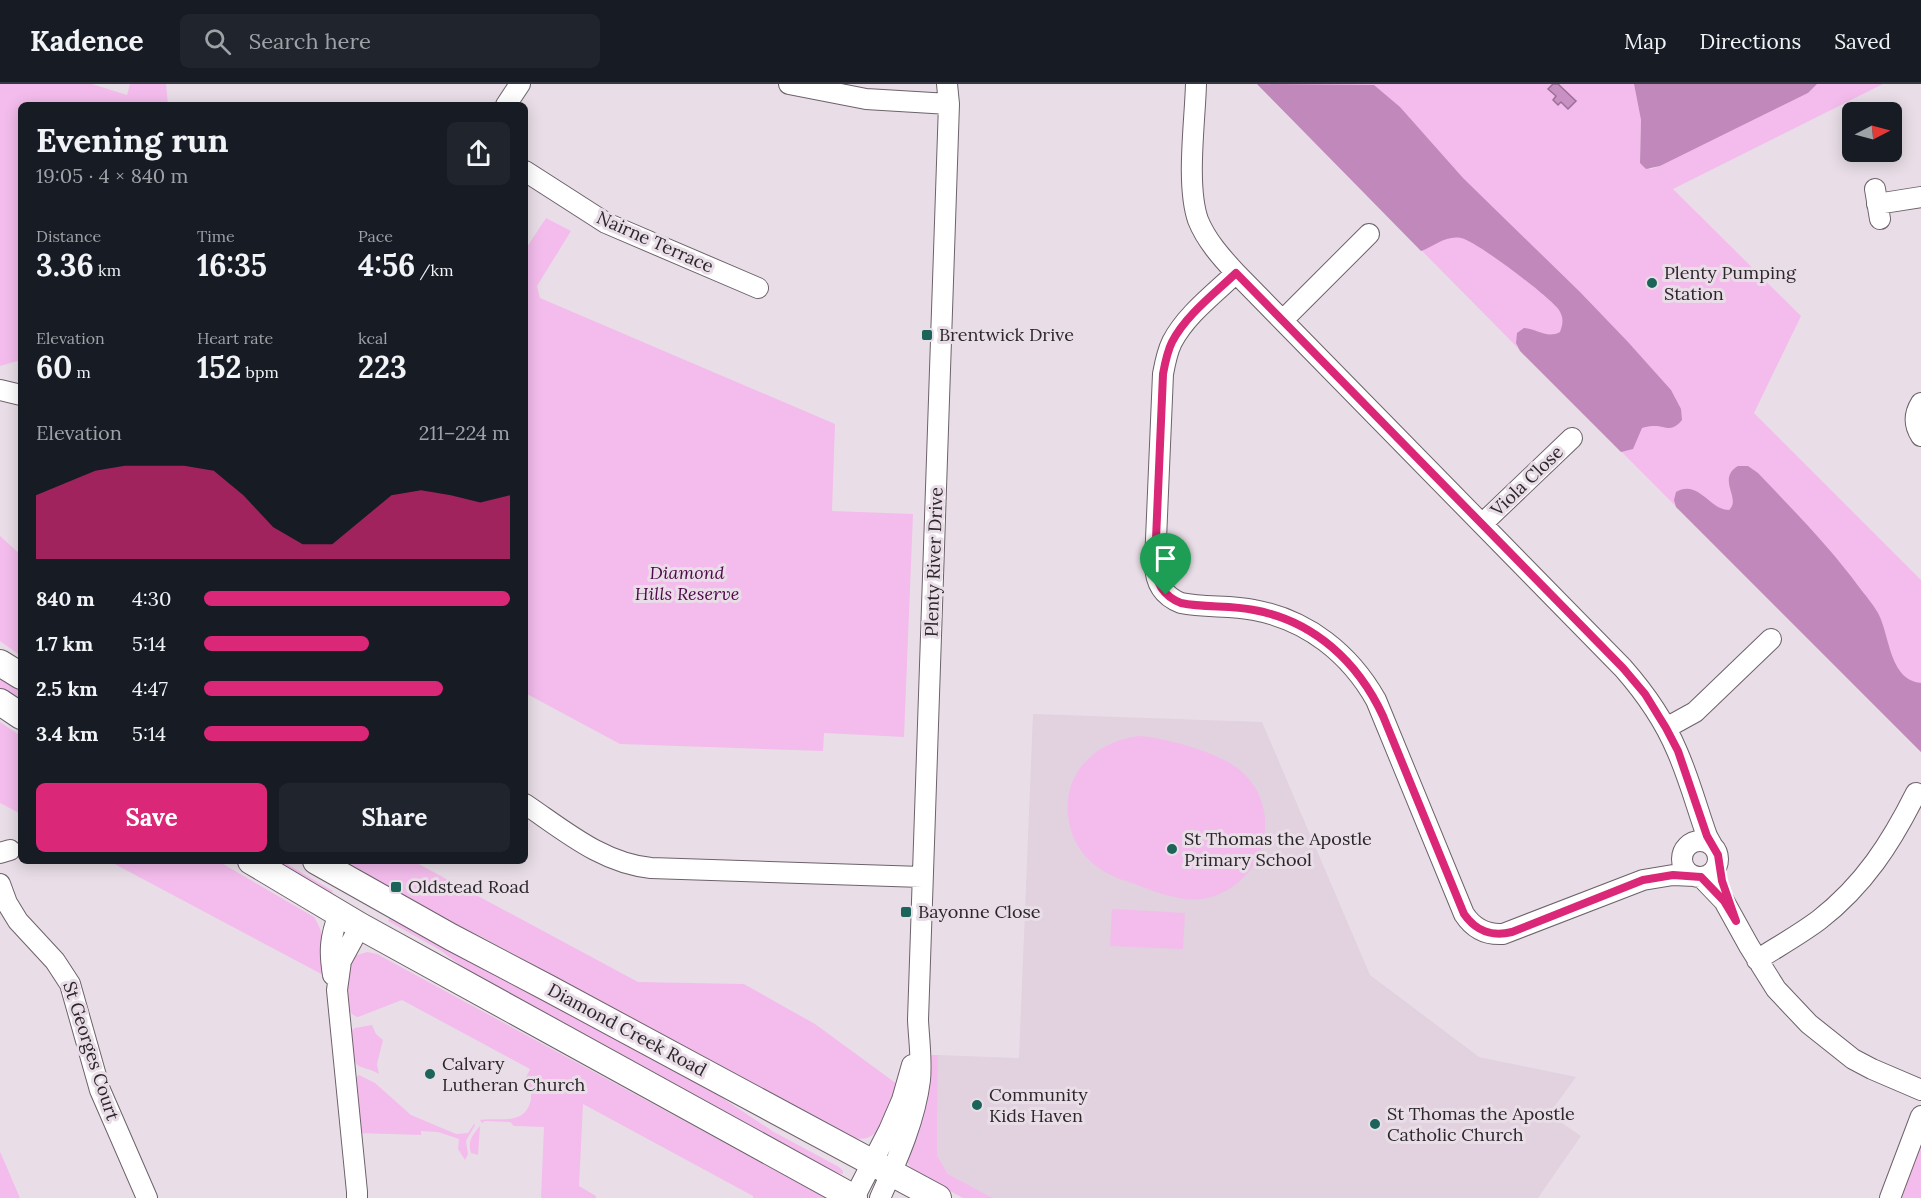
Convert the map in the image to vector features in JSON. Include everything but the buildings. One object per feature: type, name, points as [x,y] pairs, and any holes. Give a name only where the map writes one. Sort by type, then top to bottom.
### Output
[{"type":"main road","points":[[0,663],[18,674]]},
{"type":"main road","points":[[0,702],[18,714]]},
{"type":"main road","name":"Diamond Creek Road","points":[[256,864],[350,920],[854,1198]]},
{"type":"main road","name":"Diamond Creek Road","points":[[321,864],[938,1198]]},
{"type":"main road","points":[[350,920],[352,896],[368,891]]},
{"type":"street","points":[[508,102],[520,84]]},
{"type":"street","points":[[789,84],[866,99],[948,94]]},
{"type":"street","name":"Plenty River Drive","points":[[880,1198],[882,1167],[889,1130],[902,1100],[912,1065],[918,1020],[936,534],[948,94],[954,84]]},
{"type":"street","points":[[1196,84],[1194,202],[1205,235],[1236,273],[1623,668],[1645,694],[1678,751],[1715,853],[1736,921]]},
{"type":"street","name":"Nairne Terrace","points":[[528,173],[606,223],[758,288]]},
{"type":"street","points":[[1877,204],[1921,197]]},
{"type":"street","points":[[1283,320],[1369,234]]},
{"type":"street","points":[[1236,273],[1182,327],[1166,356],[1163,374],[1155,563],[1161,588],[1173,600],[1181,603],[1254,610],[1288,620],[1333,646],[1357,671],[1368,686],[1383,716],[1464,914],[1477,928],[1496,934],[1512,932],[1643,880],[1673,875],[1698,877],[1712,872],[1715,853]]},
{"type":"street","points":[[0,390],[18,394]]},
{"type":"street","points":[[1921,403],[1915,417],[1918,433],[1921,436]]},
{"type":"street","name":"Viola Close","points":[[1482,524],[1572,438]]},
{"type":"street","points":[[1666,728],[1695,712],[1771,639]]},
{"type":"street","points":[[1684,771],[1690,810],[1688,845],[1683,853],[1682,864],[1685,870],[1698,877],[1724,901],[1757,960],[1787,1003],[1830,1042],[1872,1070],[1921,1090]]},
{"type":"street","points":[[1757,960],[1819,919],[1861,881],[1893,837],[1916,793]]},
{"type":"street","points":[[528,806],[595,851],[629,866],[922,877]]},
{"type":"street","points":[[1643,880],[1688,845],[1701,840],[1715,853]]},
{"type":"street","name":"St Georges Court","points":[[0,884],[7,903],[18,921],[55,961],[70,984],[100,1090],[147,1198]]},
{"type":"street","points":[[350,920],[331,934],[330,950],[337,990],[357,1198]]},
{"type":"street","points":[[1890,1198],[1921,1116]]},
{"type":"street","name":"Plenty River Drive","points":[[854,1198],[882,1167]]},
{"type":"shaded area","points":[[1257,84],[1374,85],[1400,107],[1463,178],[1628,342],[1671,390],[1681,409],[1682,420],[1671,428],[1652,426],[1642,428],[1633,449],[1621,452],[1520,351],[1516,343],[1517,333],[1524,328],[1546,334],[1560,332],[1562,316],[1553,303],[1496,258],[1469,241],[1456,237],[1445,239],[1421,251]]},
{"type":"shaded area","points":[[1553,84],[1558,84],[1576,101],[1568,109],[1561,102],[1558,105],[1553,100],[1556,96],[1548,89]]},
{"type":"shaded area","points":[[1634,84],[1817,84],[1808,93],[1660,166],[1646,169],[1640,163],[1641,120]]},
{"type":"shaded area","points":[[1738,466],[1748,466],[1758,473],[1823,543],[1876,610],[1896,665],[1910,680],[1921,683],[1921,752],[1676,507],[1674,500],[1676,492],[1691,489],[1722,509],[1729,510],[1733,500],[1729,477]]},
{"type":"shaded area","name":"St Thomas the Apostle Primary School","points":[[1033,714],[1262,722],[1370,975],[1479,1057],[1576,1077],[1549,1114],[1581,1136],[1538,1198],[993,1198],[948,1174],[937,1155],[938,1055],[1019,1058]]},
{"type":"green space","points":[[0,84],[92,84],[127,95],[130,84],[166,84],[168,102],[18,102],[18,361],[0,366]]},
{"type":"green space","points":[[1257,84],[1634,84],[1641,120],[1640,163],[1651,169],[1808,93],[1817,84],[1883,84],[1847,102],[1842,102],[1842,104],[1673,189],[1801,316],[1754,413],[1921,580],[1921,752]]},
{"type":"green space","name":"Diamond Hills Reserve","points":[[546,218],[571,231],[537,286],[540,298],[835,424],[832,511],[913,514],[904,737],[824,733],[823,751],[620,744],[528,695],[528,245]]},
{"type":"green space","points":[[0,536],[18,552],[18,654],[0,641]]},
{"type":"green space","points":[[0,673],[18,685],[18,703],[0,691]]},
{"type":"green space","points":[[0,722],[18,734],[18,812],[0,803]]},
{"type":"green space","points":[[1139,736],[1178,743],[1220,758],[1241,771],[1255,788],[1263,807],[1265,827],[1262,847],[1253,866],[1240,881],[1222,893],[1201,899],[1182,899],[1163,894],[1114,877],[1094,865],[1079,848],[1070,827],[1068,814],[1068,798],[1078,771],[1097,751],[1124,739]]},
{"type":"green space","points":[[115,864],[223,864],[314,917],[323,938],[327,977]]},
{"type":"green space","points":[[273,864],[287,864],[333,891],[330,897]]},
{"type":"green space","points":[[348,864],[419,864],[638,982],[744,984],[815,1024],[897,1084],[887,1115],[876,1132],[869,1137],[860,1139],[848,1136],[482,937],[446,920]]},
{"type":"green space","points":[[1112,909],[1185,913],[1183,949],[1110,946]]},
{"type":"green space","points":[[391,915],[704,1086],[774,1132],[839,1167],[843,1174],[835,1173],[472,974],[440,950],[388,921]]},
{"type":"green space","points":[[367,952],[377,954],[826,1198],[753,1198],[583,1104],[579,1186],[596,1198],[541,1198],[544,1127],[514,1126],[510,1122],[485,1121],[482,1123],[480,1120],[516,1118],[527,1110],[531,1094],[524,1081],[530,1069],[402,1000],[358,1017],[354,1015],[346,1001],[344,978],[354,956]]},
{"type":"green space","points":[[372,1025],[376,1034],[383,1040],[377,1064],[379,1074],[357,1064],[351,1051],[350,1031]]},
{"type":"green space","points":[[929,1055],[938,1055],[937,1155],[948,1174],[993,1198],[963,1198],[913,1171],[905,1159]]},
{"type":"green space","points":[[359,1075],[375,1083],[411,1115],[456,1134],[468,1133],[474,1124],[466,1141],[468,1154],[465,1160],[458,1149],[459,1139],[438,1132],[421,1131],[421,1135],[358,1133],[354,1079]]},
{"type":"green space","points":[[480,1126],[478,1155],[471,1153],[470,1142]]},
{"type":"green space","points":[[1921,1138],[1921,1198],[1898,1198]]},
{"type":"green space","points":[[0,1152],[2,1156],[20,1198],[0,1198]]},
{"type":"place","name":"Plenty Pumping Station","points":[[1652,283]]},
{"type":"place","name":"Brentwick Drive","points":[[927,335]]},
{"type":"place","name":"St Thomas the Apostle Primary School","points":[[1172,849]]},
{"type":"place","name":"Oldstead Road","points":[[396,887]]},
{"type":"place","name":"Bayonne Close","points":[[906,912]]},
{"type":"place","name":"Calvary Lutheran Church","points":[[430,1074]]},
{"type":"place","name":"Community Kids Haven","points":[[977,1105]]},
{"type":"place","name":"St Thomas the Apostle Catholic Church","points":[[1375,1124]]},
{"type":"route","points":[[1236,273],[1623,668],[1645,694],[1678,751],[1702,824],[1718,855],[1722,881],[1736,921],[1724,901],[1701,877],[1673,875],[1643,880],[1512,932],[1496,934],[1477,928],[1464,914],[1376,700],[1357,671],[1345,658],[1319,636],[1272,614],[1239,608],[1192,605],[1173,600],[1166,595],[1157,579],[1155,563],[1163,374],[1166,356],[1182,327],[1236,273]]}]
